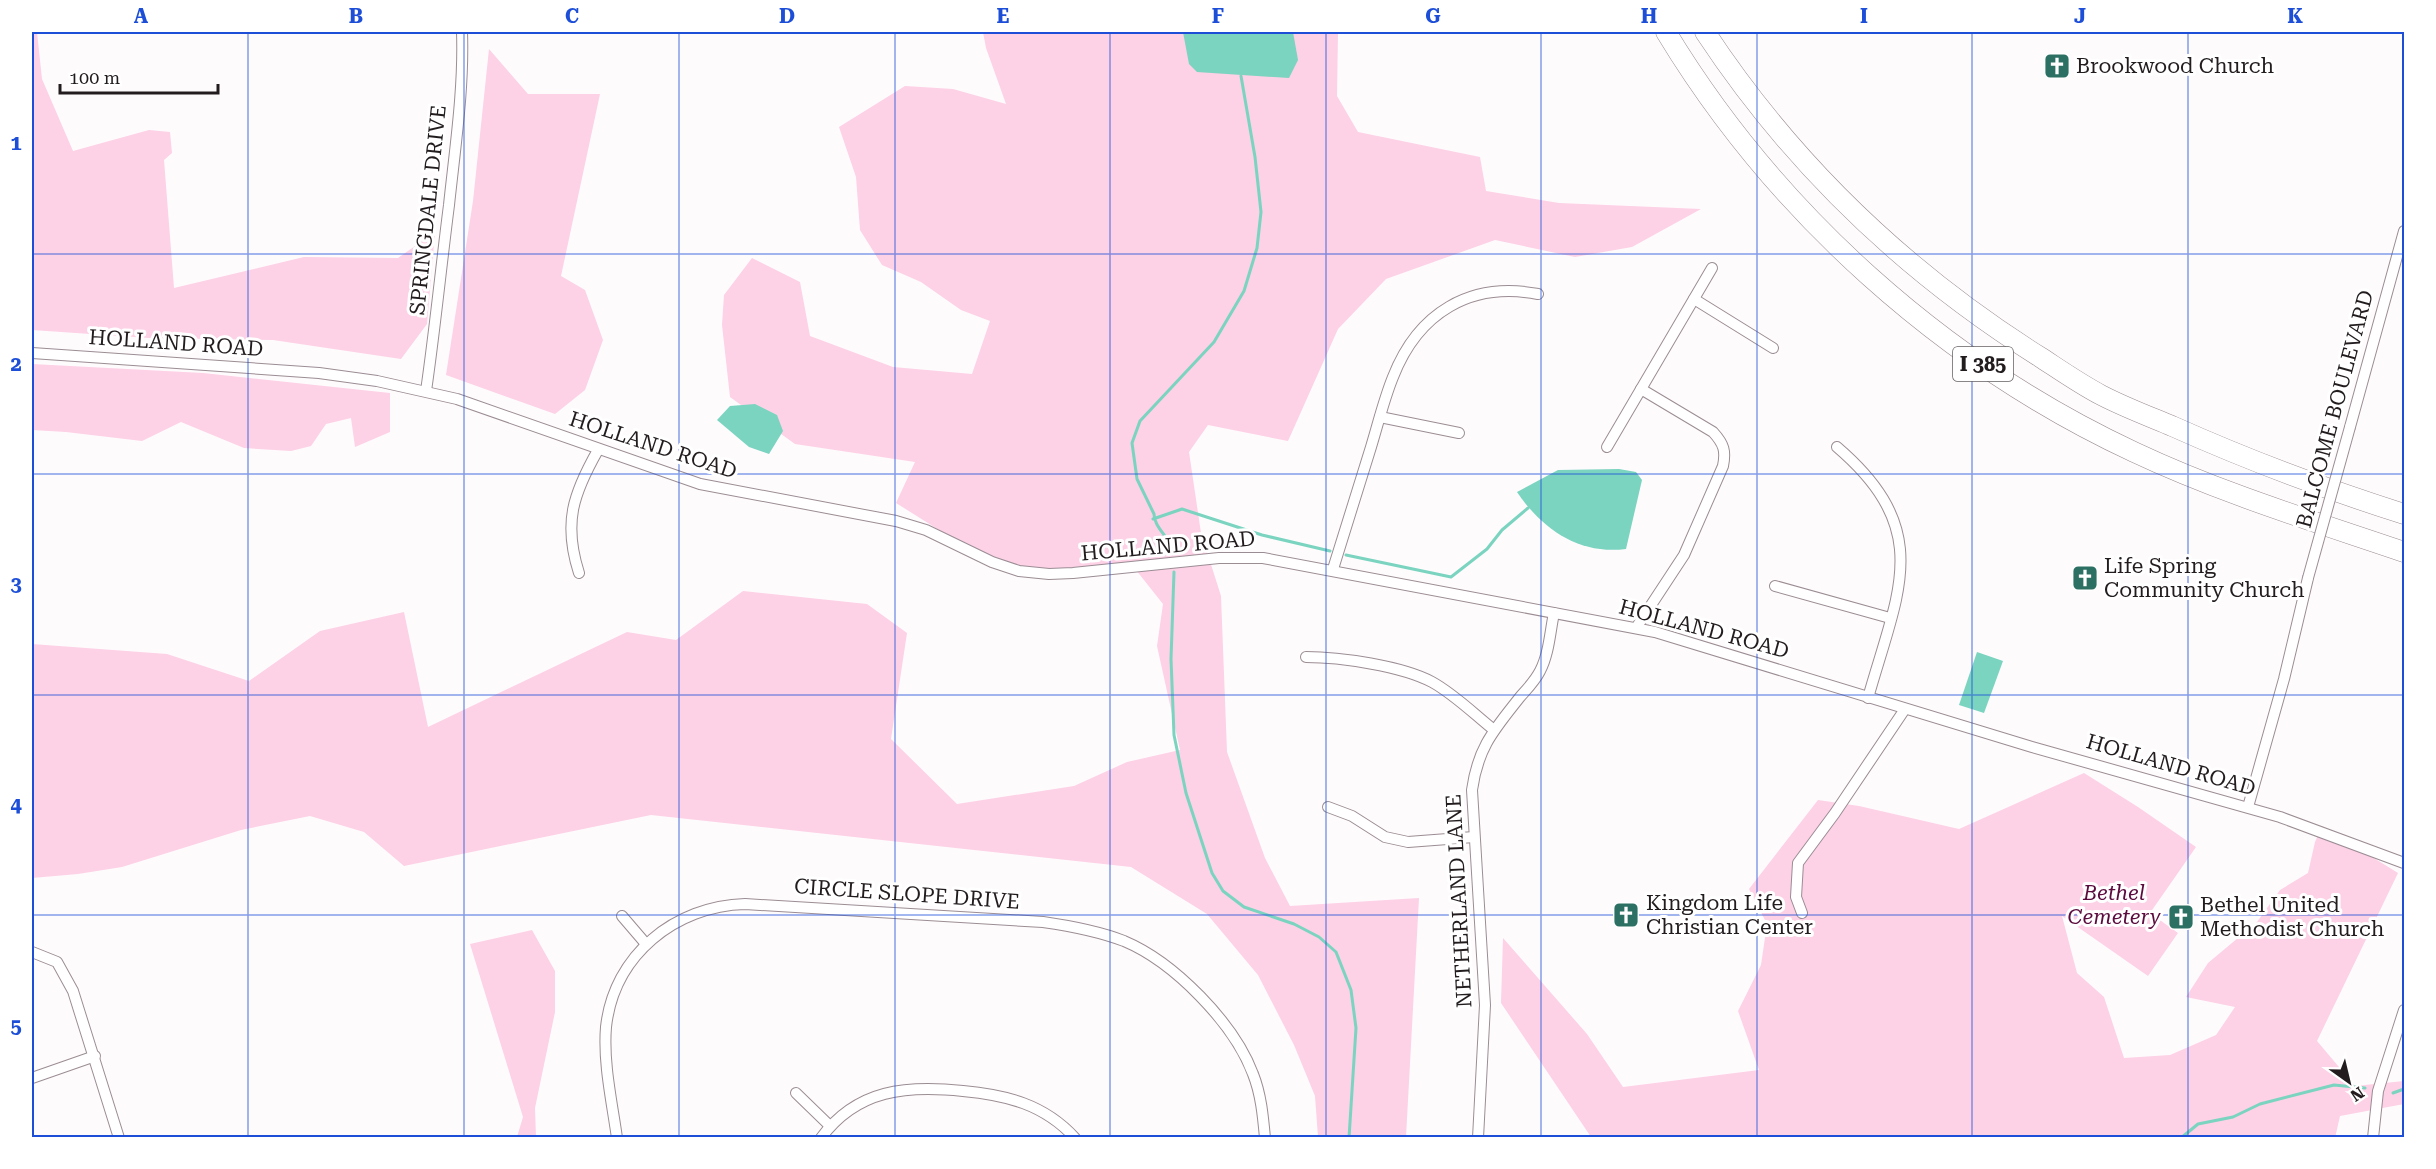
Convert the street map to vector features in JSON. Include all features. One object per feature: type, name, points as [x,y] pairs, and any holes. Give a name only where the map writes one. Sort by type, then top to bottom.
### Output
[{"type":"highway","name":"I 385","points":[[1666,32],[1721,114],[1804,213],[1860,267],[1902,303],[1993,372],[2081,426],[2180,473],[2404,552]]},
{"type":"highway","name":"I 385","points":[[1705,32],[1730,70],[1785,139],[1842,203],[1963,305],[2014,341],[2110,399],[2248,460],[2404,514]]},
{"type":"street","name":"SPRINGDALE DRIVE","points":[[426,391],[453,170],[462,67],[462,32]]},
{"type":"street","name":"BALCOME BOULEVARD","points":[[2248,807],[2284,679],[2308,578],[2404,231]]},
{"type":"street","points":[[1607,447],[1712,268]]},
{"type":"street","points":[[1333,569],[1393,377],[1404,353],[1418,332],[1436,315],[1458,302],[1484,293],[1515,291],[1538,294]]},
{"type":"street","points":[[1694,299],[1773,348]]},
{"type":"street","name":"HOLLAND ROAD","points":[[32,353],[319,373],[426,391],[491,410],[598,450],[700,484],[896,521],[926,530],[992,562],[1019,570],[1049,574],[1234,557],[1286,560],[1636,628],[1737,655],[1868,698],[2032,747],[2248,807],[2404,863]]},
{"type":"street","points":[[1636,628],[1684,555],[1723,466],[1725,456],[1722,442],[1713,432],[1641,389]]},
{"type":"street","points":[[1380,417],[1459,433]]},
{"type":"street","points":[[1837,447],[1875,485],[1887,503],[1896,523],[1900,545],[1901,568],[1868,698]]},
{"type":"street","points":[[579,573],[571,543],[571,517],[577,491],[598,450]]},
{"type":"street","points":[[1775,586],[1890,618]]},
{"type":"street","name":"NETHERLAND LANE","points":[[1478,1137],[1485,1005],[1472,790],[1475,767],[1482,748],[1494,730],[1539,672],[1545,658],[1554,613]]},
{"type":"street","points":[[1306,657],[1326,657],[1418,675],[1450,695],[1494,730]]},
{"type":"street","points":[[1802,913],[1796,897],[1798,863],[1835,813],[1905,708]]},
{"type":"street","points":[[1329,807],[1352,816],[1385,837],[1408,842],[1474,837]]},
{"type":"street","name":"CIRCLE SLOPE DRIVE","points":[[617,1137],[607,1051],[607,1022],[620,983],[646,944],[669,925],[712,907],[745,904],[1043,922],[1078,927],[1135,947],[1184,982],[1224,1025],[1253,1073],[1261,1104],[1265,1137]]},
{"type":"street","points":[[622,916],[646,944]]},
{"type":"street","points":[[32,952],[57,962],[73,991],[119,1137]]},
{"type":"street","points":[[2373,1137],[2378,1091],[2404,1011]]},
{"type":"street","points":[[32,1078],[95,1056]]},
{"type":"street","points":[[821,1137],[830,1126],[856,1106],[878,1095],[919,1088],[987,1094],[1023,1102],[1039,1108],[1075,1137]]},
{"type":"street","points":[[796,1093],[830,1126]]},
{"type":"green space","points":[[32,32],[37,32],[42,79],[73,151],[149,130],[170,132],[172,153],[164,160],[174,288],[304,257],[398,258],[435,232],[427,324],[401,359],[273,340],[149,338],[32,330]]},
{"type":"green space","points":[[983,32],[1338,32],[1337,96],[1358,132],[1480,157],[1486,191],[1559,203],[1701,209],[1632,247],[1575,257],[1495,240],[1386,279],[1338,329],[1288,441],[1208,425],[1189,452],[1201,533],[1221,596],[1227,752],[1265,858],[1290,906],[1419,898],[1406,1137],[1318,1137],[1315,1096],[1294,1045],[1258,975],[1207,914],[1131,867],[651,815],[404,866],[364,832],[310,816],[241,830],[122,867],[32,878],[32,644],[167,654],[249,681],[320,631],[404,612],[428,727],[627,632],[676,640],[743,591],[867,604],[907,633],[891,739],[957,804],[1074,786],[1127,762],[1180,750],[1157,646],[1163,604],[1136,570],[1050,578],[963,545],[896,503],[915,462],[795,444],[730,397],[722,325],[724,295],[752,258],[800,282],[810,336],[893,367],[972,374],[990,321],[961,310],[921,282],[882,265],[860,230],[856,177],[839,127],[905,86],[953,89],[1006,104],[986,48]]},
{"type":"green space","points":[[489,49],[528,94],[600,94],[561,276],[585,290],[603,340],[585,390],[555,414],[446,375],[473,201]]},
{"type":"green space","points":[[32,364],[203,373],[390,393],[390,432],[355,447],[351,418],[326,424],[311,446],[291,451],[244,448],[181,422],[142,441],[32,430]]},
{"type":"green space","name":"Bethel Cemetery","points":[[2084,773],[2196,847],[2150,913],[2178,933],[2148,976],[2062,916],[2077,973],[2104,997],[2124,1058],[2170,1055],[2216,1035],[2235,1007],[2186,997],[2208,963],[2257,922],[2280,890],[2308,873],[2315,842],[2322,826],[2398,873],[2317,1041],[2355,1086],[2404,1081],[2404,1104],[2340,1116],[2335,1138],[1591,1137],[1501,1003],[1503,938],[1587,1034],[1623,1087],[1759,1070],[1738,1011],[1761,965],[1767,924],[1749,889],[1818,800],[1859,806],[1959,829]]},
{"type":"green space","points":[[532,930],[555,971],[555,1012],[535,1108],[536,1137],[517,1137],[523,1117],[470,944]]},
{"type":"shaded area","points":[[1183,32],[1293,32],[1298,60],[1289,78],[1197,72],[1189,64]]},
{"type":"shaded area","points":[[755,404],[777,415],[783,431],[769,454],[749,447],[717,420],[730,406]]},
{"type":"shaded area","points":[[1619,469],[1636,472],[1642,480],[1626,549],[1593,548],[1563,537],[1538,517],[1517,492],[1558,470]]},
{"type":"shaded area","points":[[1977,652],[2003,661],[1984,713],[1959,705]]},
{"type":"waterway","points":[[1173,553],[1137,479],[1132,443],[1140,421],[1214,342],[1244,291],[1257,248],[1261,212],[1255,157],[1241,76]]},
{"type":"waterway","points":[[1346,555],[1451,577],[1487,549],[1502,530],[1528,508]]},
{"type":"waterway","points":[[1153,519],[1182,509],[1262,535],[1330,551]]},
{"type":"waterway","points":[[1174,572],[1171,659],[1174,735],[1186,793],[1212,873],[1223,891],[1244,907],[1294,924],[1319,937],[1336,952],[1351,990],[1356,1028],[1349,1138]]},
{"type":"waterway","points":[[2181,1138],[2198,1124],[2233,1117],[2260,1104],[2334,1085],[2365,1088]]},
{"type":"waterway","points":[[2393,1093],[2404,1089]]},
{"type":"place","name":"Brookwood Church","points":[[2057,66]]},
{"type":"place","name":"Life Spring Community Church","points":[[2085,578]]},
{"type":"place","name":"Kingdom Life Christian Center","points":[[1626,915]]},
{"type":"place","name":"Bethel United Methodist Church","points":[[2181,917]]}]
